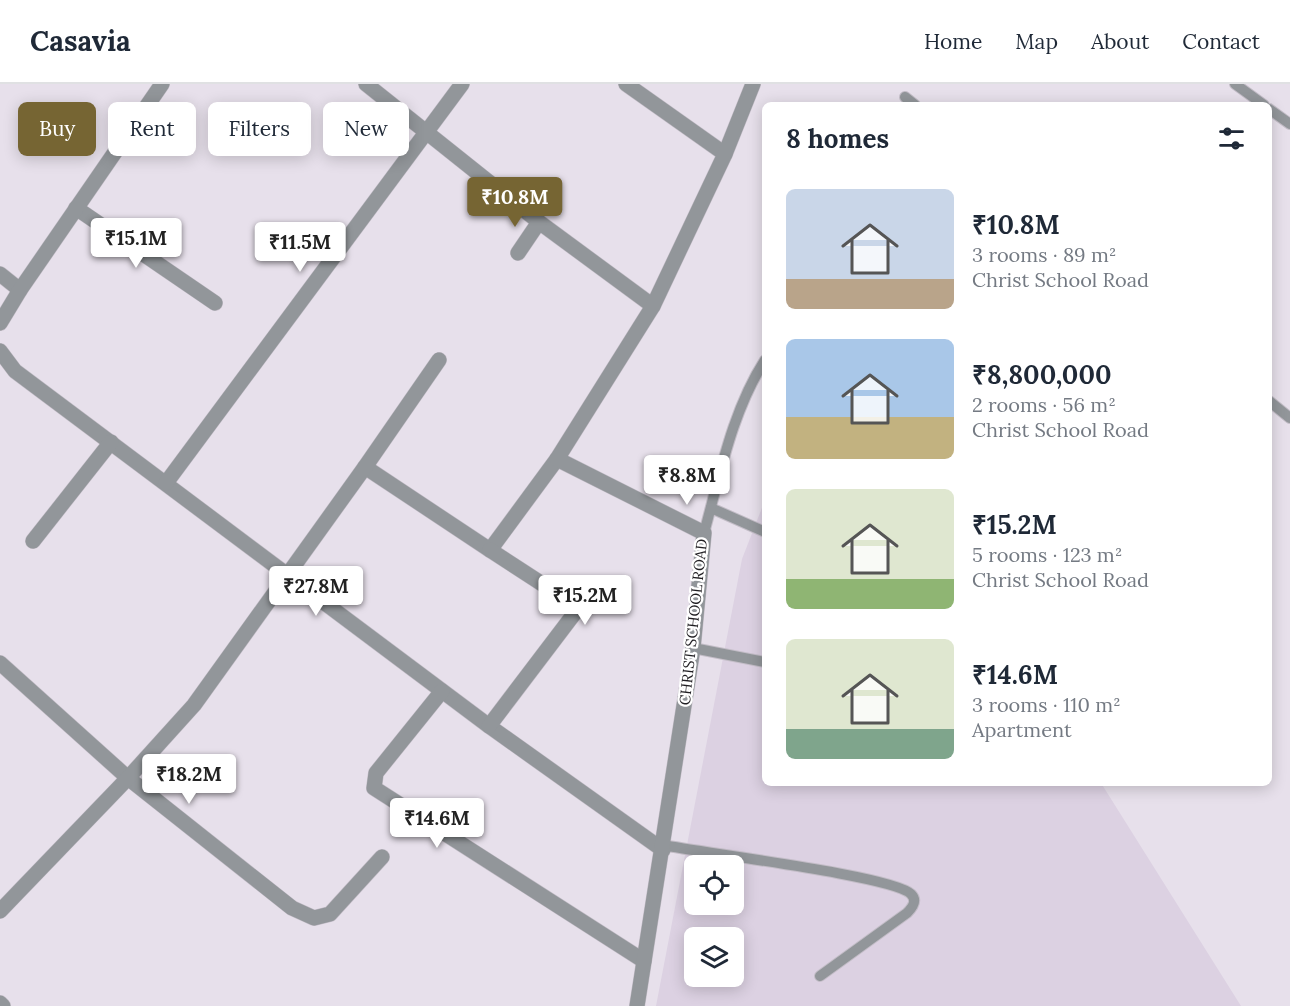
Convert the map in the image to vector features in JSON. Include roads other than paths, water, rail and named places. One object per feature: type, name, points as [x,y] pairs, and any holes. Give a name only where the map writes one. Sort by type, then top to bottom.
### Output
[{"type":"street","points":[[0,323],[20,290],[162,84]]},
{"type":"street","points":[[366,84],[539,222],[653,306]]},
{"type":"street","points":[[166,483],[462,84]]},
{"type":"street","points":[[626,84],[725,154]]},
{"type":"street","points":[[490,550],[557,459],[653,306],[725,154],[753,84]]},
{"type":"street","points":[[76,208],[215,303]]},
{"type":"street","points":[[518,253],[539,222]]},
{"type":"street","points":[[0,274],[20,290]]},
{"type":"street","points":[[0,351],[15,371],[442,691],[663,847]]},
{"type":"street","points":[[0,911],[128,778],[194,705],[439,360]]},
{"type":"street","points":[[33,541],[111,442]]},
{"type":"street","name":"CHRIST SCHOOL ROAD","points":[[557,459],[704,533],[693,648],[637,1006]]},
{"type":"street","points":[[365,467],[570,602],[574,614],[489,726]]},
{"type":"street","points":[[0,663],[128,778],[292,908],[314,918],[330,914],[382,857]]},
{"type":"street","points":[[442,691],[376,773],[374,788],[644,961]]},
{"type":"street","points":[[0,1003],[3,1006]]},
{"type":"lane","points":[[1235,84],[1260,102]]},
{"type":"lane","points":[[905,97],[911,102]]},
{"type":"lane","points":[[1272,111],[1290,124]]},
{"type":"lane","points":[[704,533],[735,424],[752,380],[762,373]]},
{"type":"lane","points":[[1272,403],[1290,418]]},
{"type":"lane","points":[[711,508],[762,531]]},
{"type":"lane","points":[[693,648],[762,661]]},
{"type":"lane","points":[[663,847],[838,874],[901,887],[911,894],[914,899],[913,906],[907,913],[820,976]]}]
